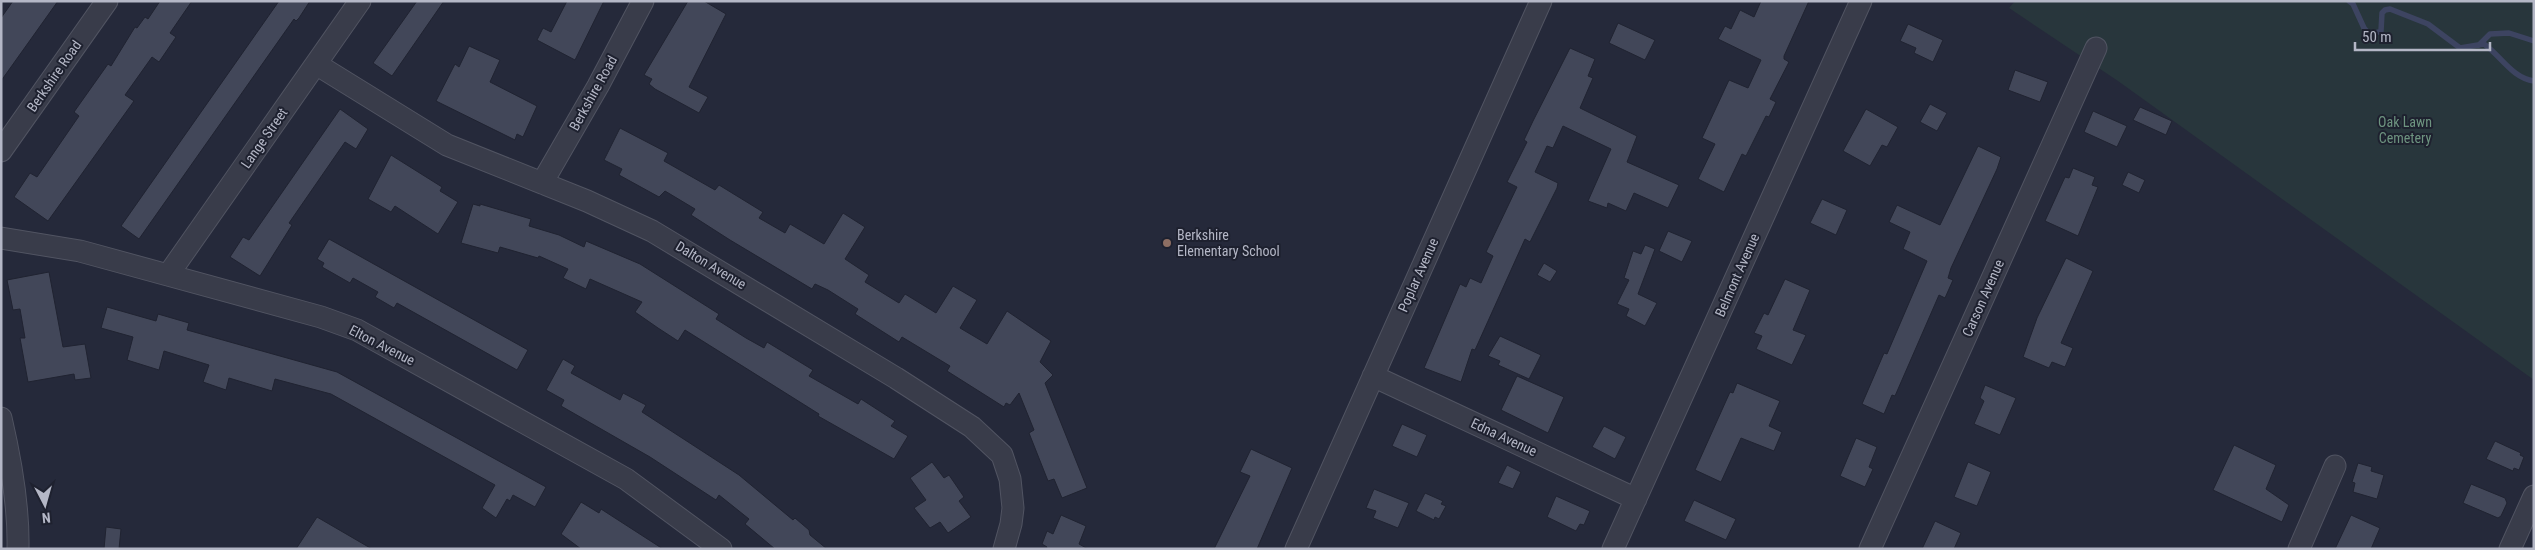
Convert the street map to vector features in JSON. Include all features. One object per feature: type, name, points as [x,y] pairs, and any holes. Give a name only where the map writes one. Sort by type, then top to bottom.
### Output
[{"type":"street","name":"Berkshire Road","points":[[1,151],[107,1]]},
{"type":"street","name":"Lange Street","points":[[168,274],[360,1]]},
{"type":"street","name":"Berkshire Road","points":[[542,183],[598,86],[643,1]]},
{"type":"street","name":"Poplar Avenue","points":[[1296,549],[1541,1]]},
{"type":"street","name":"Belmont Avenue","points":[[1613,549],[1862,1]]},
{"type":"street","name":"Carson Avenue","points":[[1870,549],[2096,48]]},
{"type":"street","name":"Dalton Avenue","points":[[316,64],[447,145],[623,216],[685,250],[896,378],[989,442],[1002,455],[1010,479],[1013,508],[1004,549]]},
{"type":"street","name":"Elton Avenue","points":[[1,238],[80,251],[321,317],[357,330],[626,479],[721,549]]},
{"type":"street","name":"Edna Avenue","points":[[1373,376],[1636,499]]},
{"type":"street","points":[[1,418],[9,452],[16,505],[18,549]]},
{"type":"street","points":[[2299,549],[2335,466]]},
{"type":"street","points":[[2510,549],[2534,496]]},
{"type":"green space","name":"Oak Lawn Cemetery","points":[[2015,1],[2534,1],[2534,380],[2118,81],[2009,8]]},
{"type":"building","points":[[13,1],[58,1],[1,81],[1,18]]},
{"type":"building","points":[[160,1],[192,1],[170,33],[176,37],[159,62],[152,57],[125,95],[134,101],[48,221],[14,197],[30,173],[37,177],[79,116],[74,112],[108,64],[111,66],[135,27],[137,28],[145,17],[148,19]]},
{"type":"building","points":[[279,1],[310,1],[299,18],[296,21],[294,19],[139,239],[121,226]]},
{"type":"building","points":[[417,1],[444,1],[392,76],[373,63]]},
{"type":"building","points":[[567,1],[604,1],[575,60],[537,40],[543,28],[551,32]]},
{"type":"building","points":[[688,1],[704,1],[726,14],[689,87],[708,97],[699,113],[655,89],[649,84],[652,79],[644,75]]},
{"type":"building","points":[[1761,1],[1809,1],[1784,56],[1784,59],[1789,62],[1770,99],[1776,102],[1769,117],[1766,116],[1746,156],[1742,154],[1724,192],[1698,179],[1715,144],[1702,138],[1729,80],[1748,88],[1761,60],[1718,39],[1725,26],[1731,29],[1740,10],[1754,17]]},
{"type":"building","points":[[1618,23],[1655,40],[1645,60],[1609,43]]},
{"type":"building","points":[[1908,24],[1943,40],[1933,62],[1914,53],[1916,48],[1900,41]]},
{"type":"building","points":[[469,46],[500,60],[490,82],[537,106],[523,137],[517,134],[515,140],[436,101],[455,64],[459,67]]},
{"type":"building","points":[[1570,48],[1595,59],[1588,76],[1593,78],[1580,108],[1637,136],[1627,162],[1679,185],[1668,208],[1634,193],[1626,211],[1608,203],[1607,208],[1588,201],[1611,149],[1563,126],[1553,148],[1547,146],[1535,172],[1558,183],[1557,188],[1530,242],[1525,239],[1475,350],[1472,349],[1461,382],[1424,368],[1460,284],[1466,287],[1470,278],[1481,283],[1493,256],[1486,252],[1517,187],[1507,182],[1527,142],[1524,140]]},
{"type":"building","points":[[2015,70],[2048,82],[2040,102],[2008,90]]},
{"type":"building","points":[[1930,104],[1947,113],[1937,131],[1920,122]]},
{"type":"building","points":[[2140,107],[2172,121],[2166,135],[2133,120]]},
{"type":"building","points":[[340,109],[368,129],[356,149],[345,142],[289,223],[292,225],[260,276],[230,257],[243,237],[249,240]]},
{"type":"building","points":[[1866,109],[1898,127],[1887,147],[1882,145],[1870,166],[1843,151]]},
{"type":"building","points":[[2093,111],[2127,126],[2117,147],[2084,132]]},
{"type":"building","points":[[620,128],[668,153],[664,161],[715,190],[719,185],[763,212],[759,218],[785,233],[790,224],[824,244],[843,213],[865,227],[845,259],[869,275],[865,282],[899,303],[905,294],[936,313],[953,286],[977,300],[960,328],[987,344],[1007,311],[1051,341],[1040,362],[1053,375],[1045,383],[1087,488],[1062,498],[1054,479],[1048,481],[1029,433],[1034,430],[1019,393],[1010,405],[1006,403],[1004,407],[947,371],[950,366],[902,337],[899,342],[855,314],[858,309],[828,290],[815,284],[812,289],[730,240],[691,215],[695,209],[665,191],[659,197],[619,175],[622,169],[604,160]]},
{"type":"building","points":[[1978,146],[2001,157],[1997,169],[1951,268],[1948,278],[1953,280],[1945,298],[1939,295],[1895,396],[1892,395],[1884,414],[1862,404],[1884,353],[1887,354],[1927,261],[1903,249],[1910,232],[1889,222],[1897,205],[1940,225]]},
{"type":"building","points":[[391,155],[442,187],[440,191],[458,202],[438,234],[395,206],[391,212],[368,199]]},
{"type":"building","points":[[2073,168],[2095,177],[2092,185],[2098,187],[2078,236],[2045,221],[2065,177],[2069,178]]},
{"type":"building","points":[[2128,172],[2145,180],[2139,193],[2122,185]]},
{"type":"building","points":[[1822,199],[1847,210],[1836,235],[1810,223]]},
{"type":"building","points":[[473,204],[480,206],[480,204],[531,219],[529,226],[559,235],[584,247],[586,241],[640,264],[719,314],[716,319],[746,338],[764,348],[767,342],[813,370],[809,376],[858,404],[861,399],[895,421],[891,426],[908,436],[894,459],[818,416],[819,414],[685,330],[678,341],[635,312],[642,302],[590,279],[586,289],[563,278],[568,269],[539,256],[538,258],[500,247],[498,253],[461,243]]},
{"type":"building","points":[[1668,231],[1692,241],[1682,262],[1659,251]]},
{"type":"building","points":[[329,239],[528,350],[517,370],[397,303],[394,308],[375,297],[378,292],[353,278],[350,283],[322,267],[324,263],[317,259]]},
{"type":"building","points":[[1645,245],[1655,249],[1638,294],[1657,303],[1645,326],[1626,316],[1629,309],[1617,304],[1629,280],[1624,278],[1633,251],[1641,254]]},
{"type":"building","points":[[2066,258],[2093,271],[2061,343],[2073,348],[2065,367],[2052,362],[2049,368],[2023,357],[2037,318]]},
{"type":"building","points":[[1544,263],[1557,271],[1550,282],[1537,275]]},
{"type":"building","points":[[49,272],[63,347],[85,344],[91,378],[75,380],[74,374],[28,382],[20,338],[25,338],[20,309],[13,310],[7,280]]},
{"type":"building","points":[[1785,279],[1810,290],[1793,330],[1806,335],[1792,365],[1756,349],[1762,336],[1754,333],[1764,313],[1768,315]]},
{"type":"building","points":[[107,307],[156,321],[158,314],[189,323],[187,330],[337,372],[546,487],[535,507],[513,495],[510,501],[507,499],[496,518],[482,508],[495,485],[331,394],[275,379],[272,391],[229,378],[226,390],[203,382],[209,365],[164,351],[159,370],[127,360],[133,337],[101,328]]},
{"type":"building","points":[[1500,336],[1541,355],[1529,379],[1498,365],[1500,361],[1488,356]]},
{"type":"building","points":[[563,359],[575,366],[571,373],[620,400],[623,393],[646,405],[642,412],[739,475],[793,520],[795,518],[809,530],[810,535],[827,549],[775,549],[745,524],[749,519],[719,495],[716,500],[650,457],[561,406],[564,400],[546,390]]},
{"type":"building","points":[[1517,376],[1564,397],[1548,433],[1501,410]]},
{"type":"building","points":[[1737,383],[1780,401],[1769,426],[1782,432],[1774,451],[1741,438],[1721,482],[1695,470],[1730,392],[1733,393]]},
{"type":"building","points":[[1985,385],[2016,398],[2000,435],[1974,424],[1984,401],[1980,398]]},
{"type":"building","points":[[1402,424],[1427,435],[1417,457],[1392,446]]},
{"type":"building","points":[[1604,426],[1626,437],[1615,459],[1592,447]]},
{"type":"building","points":[[1856,438],[1877,447],[1869,467],[1873,469],[1865,487],[1840,476]]},
{"type":"building","points":[[2495,441],[2521,453],[2520,455],[2524,457],[2519,470],[2514,468],[2513,471],[2486,459]]},
{"type":"building","points":[[2234,445],[2276,465],[2266,489],[2289,505],[2282,522],[2213,490]]},
{"type":"building","points":[[1251,449],[1292,468],[1257,549],[1214,549],[1250,476],[1240,472]]},
{"type":"building","points":[[932,462],[944,478],[949,475],[964,497],[959,501],[971,517],[948,533],[940,522],[930,528],[914,508],[926,500],[910,478]]},
{"type":"building","points":[[1968,462],[1991,472],[1977,506],[1954,497]]},
{"type":"building","points":[[2358,463],[2372,467],[2371,471],[2384,475],[2377,499],[2353,492],[2355,483],[2352,482]]},
{"type":"building","points":[[1507,465],[1521,472],[1513,489],[1498,483]]},
{"type":"building","points":[[2471,484],[2505,498],[2507,503],[2501,516],[2498,518],[2463,503]]},
{"type":"building","points":[[1374,489],[1409,503],[1398,528],[1373,518],[1376,511],[1366,508]]},
{"type":"building","points":[[1425,493],[1443,501],[1441,504],[1446,506],[1439,519],[1435,517],[1434,520],[1416,511]]},
{"type":"building","points":[[1556,496],[1590,511],[1584,525],[1580,524],[1576,531],[1547,517]]},
{"type":"building","points":[[1694,500],[1736,519],[1726,540],[1684,521]]},
{"type":"building","points":[[581,502],[599,513],[601,509],[663,549],[581,549],[561,534]]},
{"type":"building","points":[[1061,515],[1086,526],[1079,544],[1088,549],[1046,549],[1047,547],[1042,544],[1047,531],[1053,534]]},
{"type":"building","points":[[2351,515],[2380,528],[2371,549],[2335,549]]},
{"type":"building","points":[[317,517],[372,549],[296,549]]},
{"type":"building","points":[[1935,521],[1961,533],[1954,549],[1922,549]]},
{"type":"building","points":[[106,527],[121,529],[119,549],[104,549]]},
{"type":"waterway","points":[[2349,1],[2353,4],[2364,28],[2370,35],[2381,31],[2382,13],[2390,9],[2428,24],[2460,48],[2484,44],[2519,76],[2534,81]]},
{"type":"waterway","points":[[2479,45],[2490,34],[2509,33],[2534,41]]},
{"type":"place","name":"Berkshire Elementary School","points":[[1167,243]]}]
